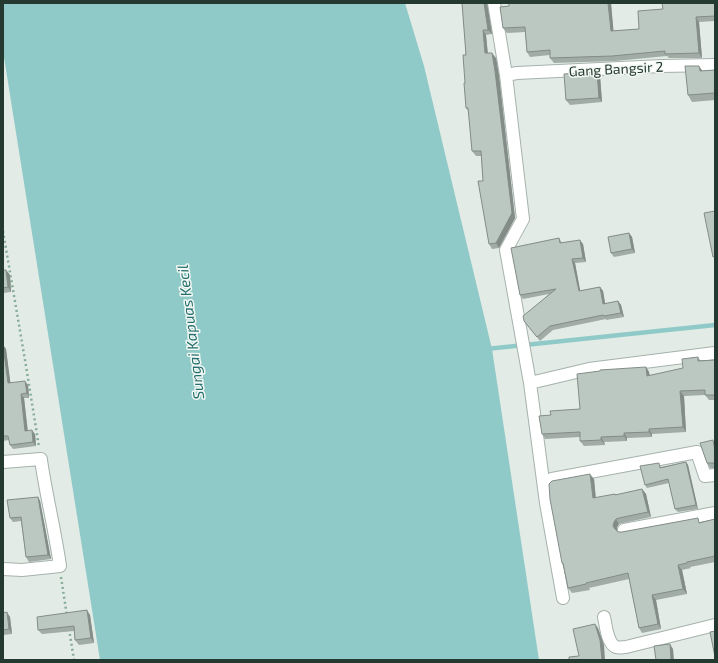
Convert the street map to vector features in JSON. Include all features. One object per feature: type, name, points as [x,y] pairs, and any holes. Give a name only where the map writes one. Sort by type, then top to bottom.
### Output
[{"type":"street","points":[[494,3],[512,74],[523,219],[506,250],[530,383],[546,503],[563,598]]},
{"type":"street","name":"Gang Bangsir 2","points":[[512,74],[662,66],[715,65]]},
{"type":"street","points":[[530,383],[589,369],[715,353]]},
{"type":"street","points":[[544,487],[552,479],[697,452],[705,476],[715,475]]},
{"type":"street","points":[[3,462],[41,460],[45,489],[56,536],[60,566],[22,570],[3,569]]},
{"type":"street","points":[[624,530],[715,513]]},
{"type":"street","points":[[604,617],[609,639],[613,644],[619,647],[626,647],[715,625]]},
{"type":"path","points":[[3,231],[4,247],[26,366],[41,460]]},
{"type":"path","points":[[60,566],[66,616]]},
{"type":"path","points":[[68,624],[74,660]]},
{"type":"water","name":"Sungai Kapuas Kecil","points":[[3,3],[405,3],[424,66],[492,349],[539,660],[100,660],[3,51]]},
{"type":"building","points":[[462,3],[484,3],[488,30],[483,30],[485,53],[492,53],[512,213],[496,243],[489,244],[478,181],[483,181],[481,151],[472,151],[468,108],[466,108],[463,55],[466,55]]},
{"type":"building","points":[[509,3],[608,3],[611,31],[639,29],[638,11],[663,9],[662,3],[715,3],[715,16],[696,17],[699,53],[665,54],[665,51],[612,56],[550,58],[550,50],[527,52],[525,27],[503,28],[500,7],[509,6]]},
{"type":"building","points":[[685,66],[699,66],[700,71],[715,70],[715,93],[688,95]]},
{"type":"building","points":[[597,72],[599,98],[566,100],[564,74]]},
{"type":"building","points":[[715,211],[715,256],[713,257],[704,213]]},
{"type":"building","points":[[629,233],[632,249],[611,253],[608,237]]},
{"type":"building","points":[[559,238],[560,243],[580,240],[583,258],[572,259],[579,291],[600,287],[603,304],[618,301],[621,313],[603,315],[550,326],[537,337],[524,321],[523,316],[556,289],[520,295],[511,248]]},
{"type":"building","points":[[3,270],[6,270],[8,287],[3,288]]},
{"type":"building","points":[[3,345],[8,383],[25,381],[27,393],[21,394],[25,431],[32,430],[33,442],[10,445],[8,436],[3,436]]},
{"type":"building","points":[[698,357],[698,361],[715,360],[715,395],[705,395],[705,390],[680,391],[683,427],[649,429],[649,432],[624,433],[624,436],[601,437],[601,440],[580,441],[580,432],[542,434],[539,416],[551,415],[550,411],[580,409],[577,374],[600,370],[646,367],[647,376],[683,368],[682,359]]},
{"type":"building","points":[[713,440],[715,464],[707,463],[700,443]]},
{"type":"building","points":[[686,462],[696,505],[675,509],[668,479],[645,485],[640,466],[659,463],[660,468]]},
{"type":"building","points":[[590,474],[593,498],[642,489],[648,512],[616,519],[613,526],[618,532],[698,518],[699,523],[715,519],[715,556],[678,565],[683,589],[652,595],[658,624],[639,628],[628,573],[568,588],[550,499],[549,484],[552,481]]},
{"type":"building","points":[[38,497],[48,555],[26,557],[21,517],[10,518],[7,500]]},
{"type":"building","points":[[87,610],[91,638],[75,640],[74,626],[38,630],[37,617]]},
{"type":"building","points":[[7,612],[9,629],[3,630],[3,613]]},
{"type":"building","points":[[595,624],[600,640],[602,660],[569,660],[569,657],[579,656],[573,629]]},
{"type":"building","points":[[715,631],[715,657],[710,632]]},
{"type":"building","points":[[670,644],[671,660],[656,660],[654,646]]},
{"type":"waterway","points":[[486,349],[715,325]]}]
